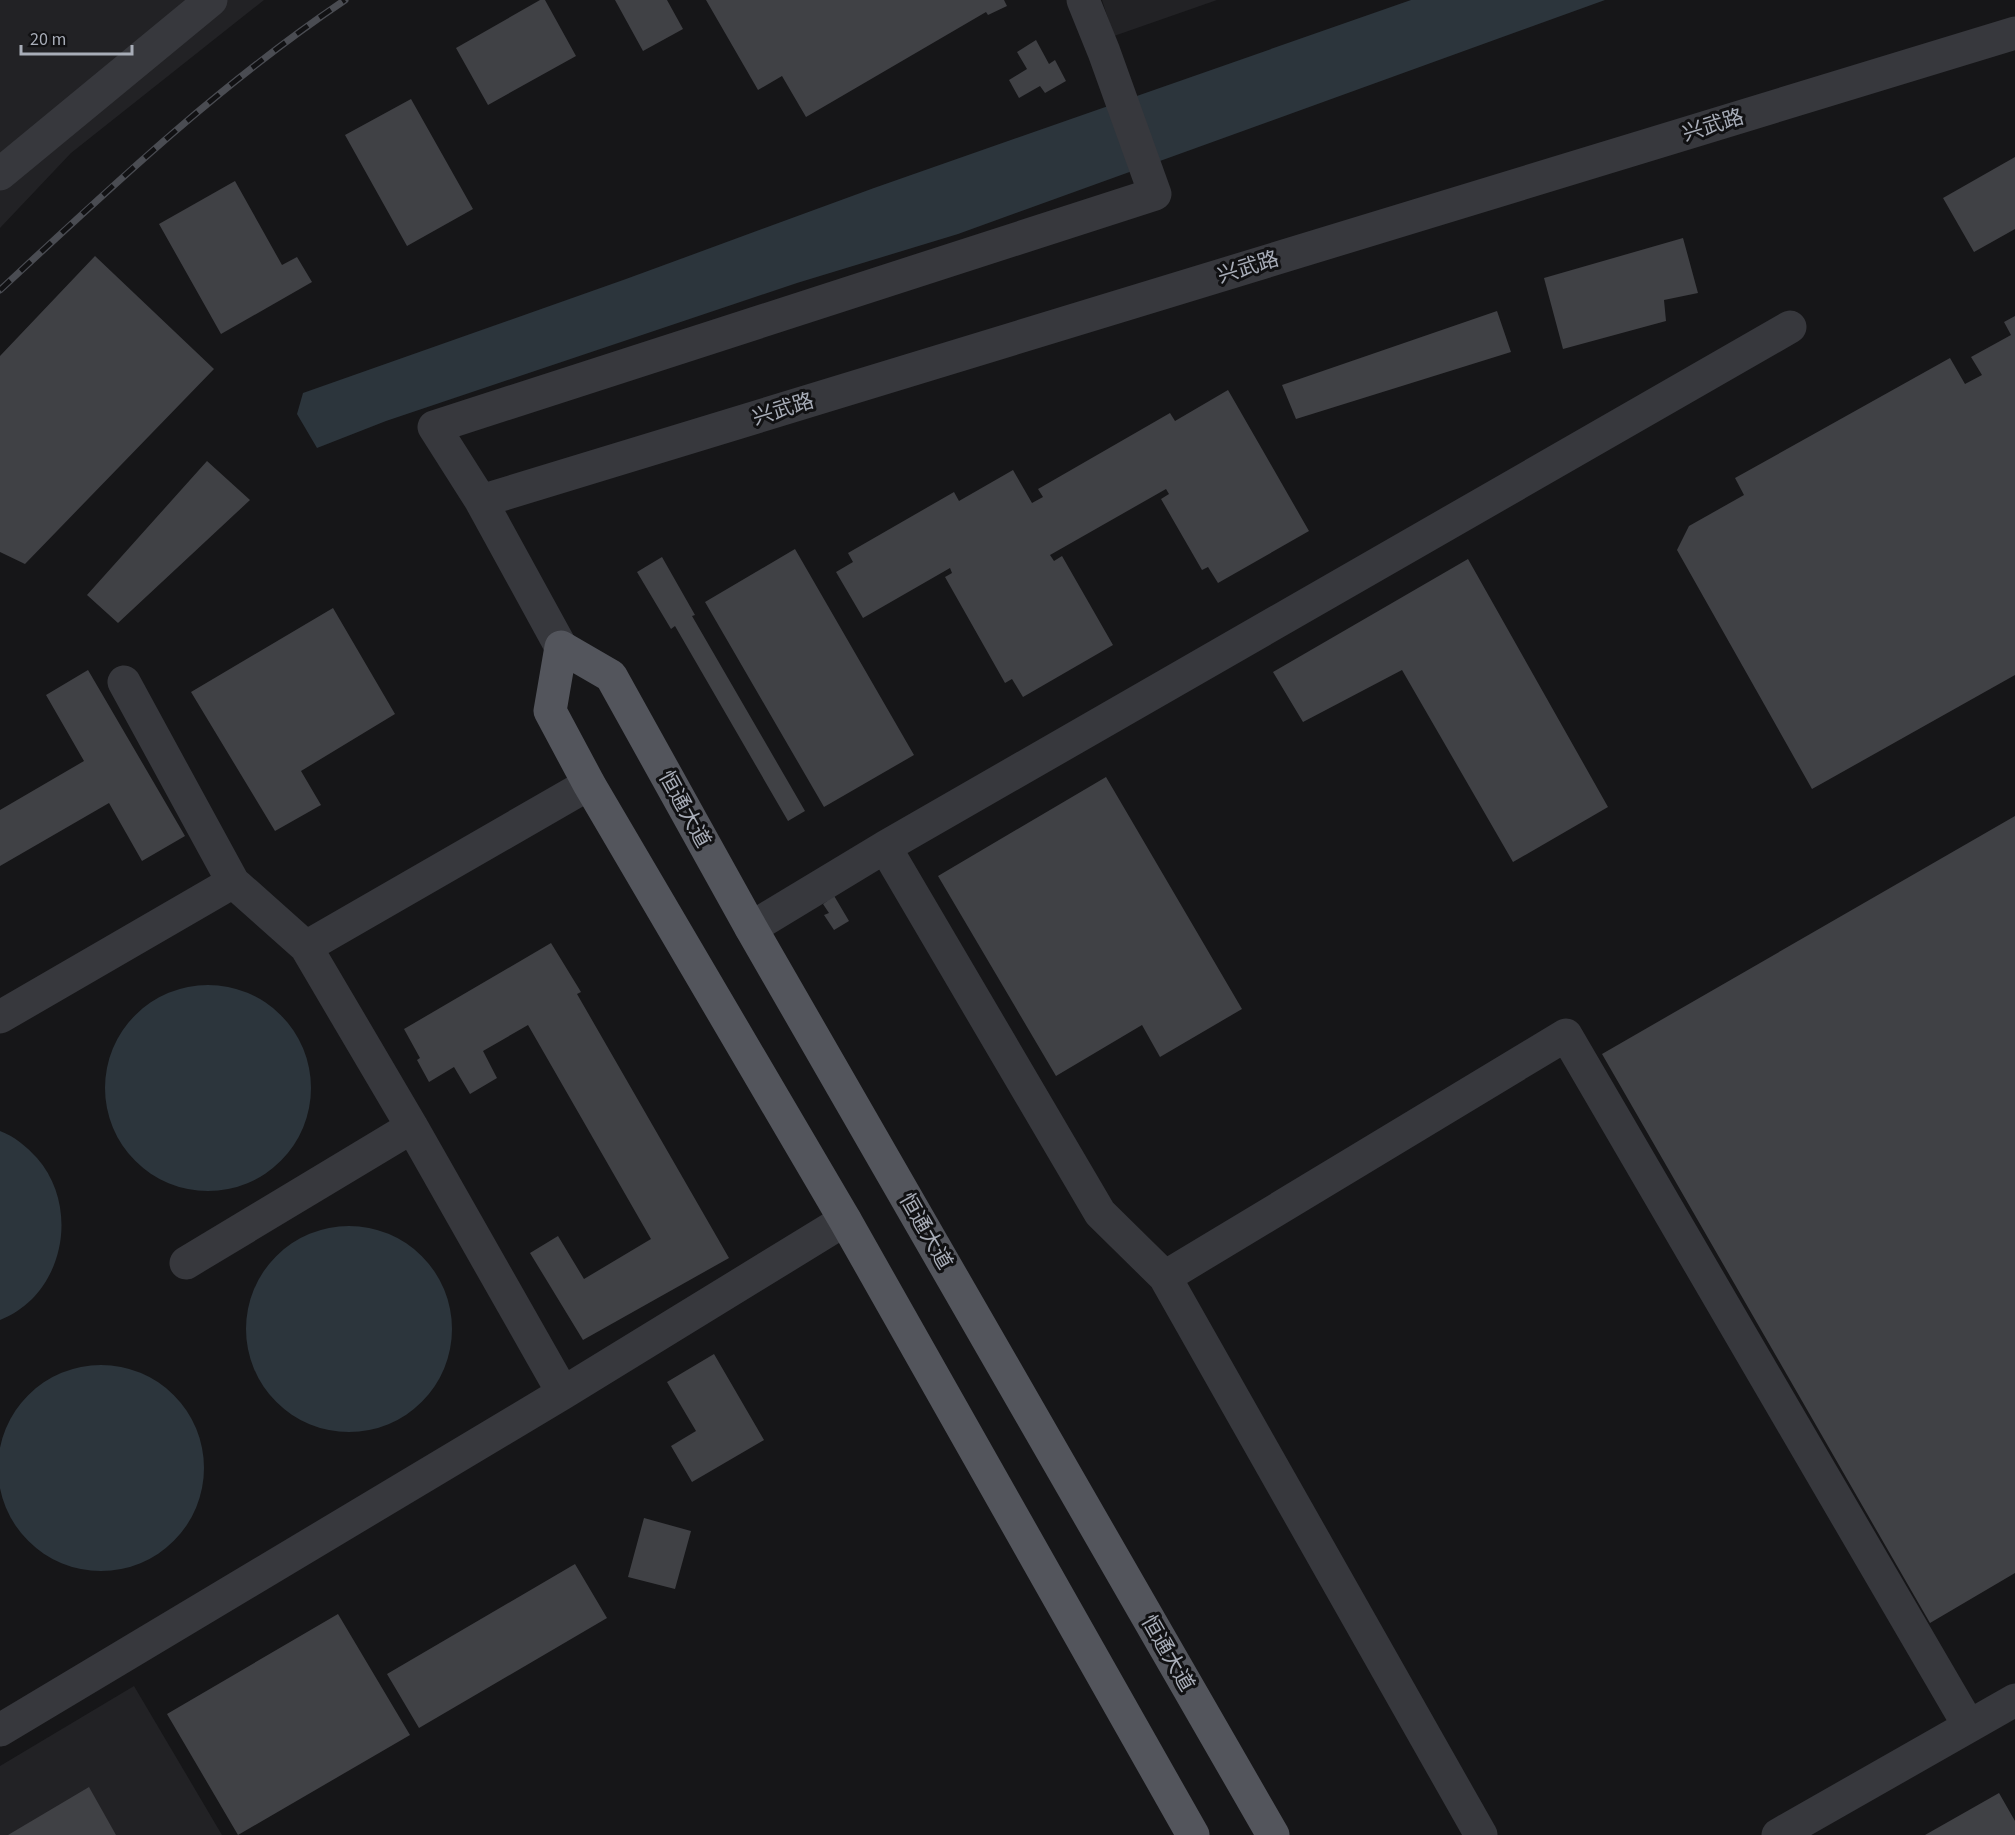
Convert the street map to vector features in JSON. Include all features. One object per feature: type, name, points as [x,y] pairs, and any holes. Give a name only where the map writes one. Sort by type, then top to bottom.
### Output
[{"type":"main road","points":[[561,647],[550,711],[589,784],[845,1220],[1193,1835]]},
{"type":"main road","name":"恒通大道","points":[[561,647],[611,676],[752,928],[1273,1835]]},
{"type":"street","points":[[0,174],[211,0]]},
{"type":"street","points":[[561,647],[481,501],[434,427],[1155,194],[1083,0]]},
{"type":"street","name":"兴武路","points":[[481,501],[2015,33]]},
{"type":"street","points":[[752,928],[885,847],[1790,327]]},
{"type":"street","points":[[124,682],[233,882],[306,947],[412,1127],[562,1393]]},
{"type":"street","points":[[306,947],[589,784]]},
{"type":"street","points":[[885,847],[1100,1214],[1165,1278],[1481,1835]]},
{"type":"street","points":[[0,1017],[233,882]]},
{"type":"street","points":[[1165,1278],[1566,1035],[1969,1726]]},
{"type":"street","points":[[186,1263],[412,1127]]},
{"type":"street","points":[[0,1730],[562,1393],[845,1220]]},
{"type":"street","points":[[1778,1835],[2015,1700]]},
{"type":"shaded area","points":[[0,0],[264,0],[71,153],[0,228]]},
{"type":"shaded area","points":[[1102,0],[1217,0],[1114,36]]},
{"type":"shaded area","points":[[1411,0],[1605,0],[958,234],[797,283],[386,421],[317,448],[297,414],[303,393],[626,279],[874,188]]},
{"type":"shaded area","points":[[208,985],[238,989],[257,997],[281,1015],[299,1039],[307,1058],[311,1088],[307,1118],[299,1137],[281,1161],[257,1179],[238,1187],[208,1191],[178,1187],[159,1179],[135,1161],[117,1137],[109,1118],[105,1088],[109,1058],[117,1039],[135,1015],[159,997],[178,989]]},
{"type":"shaded area","points":[[0,1131],[29,1150],[51,1178],[59,1201],[62,1225],[59,1248],[51,1271],[39,1291],[22,1308],[0,1320]]},
{"type":"shaded area","points":[[339,1226],[359,1226],[379,1230],[398,1238],[422,1256],[440,1280],[448,1299],[452,1329],[448,1359],[440,1378],[422,1402],[398,1420],[379,1428],[359,1432],[339,1432],[319,1428],[300,1420],[284,1409],[269,1394],[258,1378],[250,1359],[246,1339],[246,1319],[250,1299],[258,1280],[269,1264],[284,1249],[300,1238],[319,1230]]},
{"type":"shaded area","points":[[101,1365],[131,1369],[150,1377],[174,1395],[192,1419],[200,1438],[204,1468],[200,1498],[192,1517],[174,1541],[150,1559],[131,1567],[101,1571],[71,1567],[52,1559],[28,1541],[10,1517],[2,1498],[-2,1468],[2,1438],[10,1419],[28,1395],[52,1377],[71,1369]]},
{"type":"shaded area","points":[[134,1686],[222,1835],[0,1835],[0,1766]]},
{"type":"building","points":[[540,0],[545,0],[576,56],[488,105],[456,48]]},
{"type":"building","points":[[615,0],[667,0],[683,29],[643,51]]},
{"type":"building","points":[[706,0],[1004,0],[1007,6],[988,15],[986,12],[806,117],[782,76],[758,90]]},
{"type":"building","points":[[1036,40],[1049,64],[1055,60],[1066,81],[1045,93],[1040,86],[1019,98],[1009,80],[1027,69],[1017,52]]},
{"type":"building","points":[[411,99],[473,209],[407,246],[345,135]]},
{"type":"building","points":[[2015,157],[2015,229],[1974,252],[1943,198]]},
{"type":"building","points":[[235,181],[282,265],[297,257],[312,282],[221,334],[159,224]]},
{"type":"building","points":[[1683,238],[1698,293],[1664,300],[1666,321],[1563,349],[1544,278]]},
{"type":"building","points":[[95,256],[214,369],[25,564],[0,552],[0,356]]},
{"type":"building","points":[[1497,311],[1511,352],[1296,419],[1282,385]]},
{"type":"building","points":[[2015,316],[2015,675],[1812,789],[1677,550],[1689,526],[1744,495],[1735,478],[1950,358],[1965,384],[1982,375],[1971,357],[2011,335],[2004,322]]},
{"type":"building","points":[[1228,390],[1309,531],[1218,583],[1208,567],[1202,570],[1161,499],[1169,494],[1166,489],[1050,555],[1054,561],[1062,556],[1113,645],[1023,697],[1012,679],[1005,683],[945,577],[952,573],[950,568],[863,618],[836,572],[853,562],[848,553],[954,492],[959,501],[1013,470],[1032,503],[1043,497],[1038,489],[1170,413],[1175,421]]},
{"type":"building","points":[[207,461],[250,500],[118,623],[87,595]]},
{"type":"building","points":[[795,549],[914,755],[824,807],[705,602]]},
{"type":"building","points":[[662,557],[695,615],[692,616],[805,811],[788,821],[675,626],[671,629],[637,572]]},
{"type":"building","points":[[1468,559],[1608,807],[1513,862],[1402,670],[1303,722],[1273,672]]},
{"type":"building","points":[[333,608],[395,714],[301,771],[321,805],[275,831],[191,692]]},
{"type":"building","points":[[88,670],[185,836],[142,861],[109,803],[0,866],[0,810],[84,761],[46,695]]},
{"type":"building","points":[[1106,777],[1242,1009],[1160,1057],[1142,1025],[1056,1076],[938,876]]},
{"type":"building","points":[[2015,816],[2015,1573],[1930,1623],[1602,1054]]},
{"type":"building","points":[[833,894],[849,921],[834,930],[824,915],[829,913],[823,904],[827,901],[825,898]]},
{"type":"building","points":[[551,943],[581,992],[577,994],[729,1258],[583,1340],[530,1253],[558,1236],[584,1279],[651,1239],[528,1025],[483,1051],[497,1078],[470,1094],[454,1067],[429,1082],[417,1060],[420,1058],[404,1029]]},
{"type":"building","points":[[714,1354],[764,1440],[692,1482],[671,1446],[696,1431],[667,1382]]},
{"type":"building","points":[[644,1518],[691,1531],[675,1589],[628,1577]]},
{"type":"building","points":[[575,1564],[607,1618],[419,1728],[387,1674]]},
{"type":"building","points":[[338,1614],[410,1735],[238,1835],[167,1714]]},
{"type":"building","points":[[89,1787],[116,1835],[8,1835]]},
{"type":"building","points":[[1999,1793],[2015,1821],[2015,1835],[1925,1835]]},
{"type":"railway","points":[[0,290],[167,138],[254,66],[345,0]]}]
